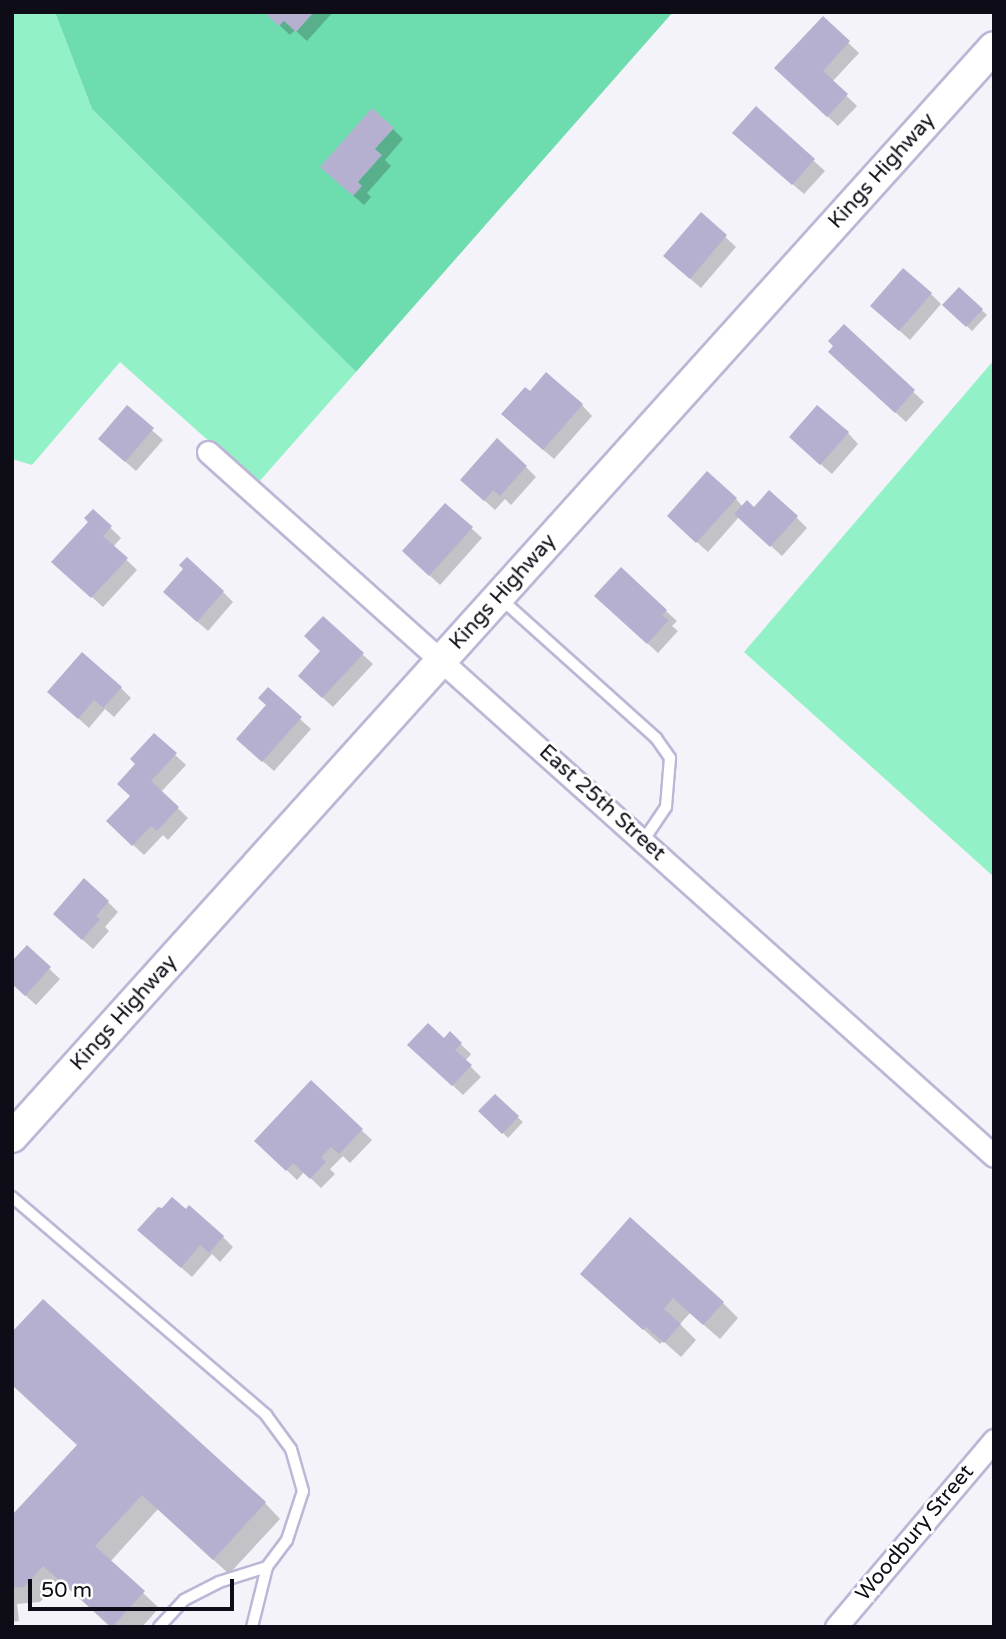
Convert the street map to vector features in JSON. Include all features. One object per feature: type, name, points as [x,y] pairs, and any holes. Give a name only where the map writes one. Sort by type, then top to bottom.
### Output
[{"type":"street","name":"Kings Highway","points":[[12,1138],[994,47]]},
{"type":"street","name":"East 25th Street","points":[[208,452],[994,1156]]},
{"type":"street","name":"Woodbury Street","points":[[836,1627],[994,1440]]},
{"type":"lane","points":[[498,596],[656,738],[670,758],[666,807],[644,840]]},
{"type":"lane","points":[[12,1197],[266,1415],[291,1449],[303,1491],[287,1540],[267,1567],[252,1627]]},
{"type":"lane","points":[[159,1627],[184,1600],[219,1582],[267,1567]]},
{"type":"green space","points":[[12,12],[55,12],[92,109],[356,372],[257,484],[120,362],[32,465],[12,459]]},
{"type":"green space","points":[[55,12],[673,12],[356,372],[92,109]]},
{"type":"green space","points":[[994,360],[994,877],[744,652]]},
{"type":"building","points":[[264,12],[314,12],[296,32],[284,21],[279,26]]},
{"type":"building","points":[[823,16],[850,41],[823,71],[848,94],[827,117],[774,68]]},
{"type":"building","points":[[756,106],[815,159],[792,185],[732,133]]},
{"type":"building","points":[[372,108],[394,128],[375,149],[382,155],[358,182],[362,186],[353,196],[320,167]]},
{"type":"building","points":[[701,212],[727,235],[690,279],[663,256]]},
{"type":"building","points":[[903,268],[932,293],[899,331],[870,306]]},
{"type":"building","points":[[959,287],[983,309],[966,327],[942,305]]},
{"type":"building","points":[[844,324],[915,390],[895,413],[828,352],[833,346],[828,341]]},
{"type":"building","points":[[546,372],[583,404],[543,450],[501,414],[525,387],[530,391]]},
{"type":"building","points":[[127,405],[154,428],[125,462],[98,439]]},
{"type":"building","points":[[817,405],[849,432],[820,465],[789,437]]},
{"type":"building","points":[[497,438],[527,466],[500,496],[493,490],[484,501],[460,480]]},
{"type":"building","points":[[707,471],[737,498],[696,543],[667,516]]},
{"type":"building","points":[[769,490],[798,516],[770,547],[734,514],[747,500],[754,507]]},
{"type":"building","points":[[445,503],[473,527],[429,576],[402,551]]},
{"type":"building","points":[[93,509],[112,526],[103,536],[128,558],[91,598],[51,562],[88,522],[84,518]]},
{"type":"building","points":[[187,557],[224,591],[197,622],[163,592],[183,569],[179,565]]},
{"type":"building","points":[[621,567],[667,610],[662,616],[669,620],[647,644],[594,596]]},
{"type":"building","points":[[323,616],[364,653],[322,698],[298,676],[320,651],[304,636]]},
{"type":"building","points":[[82,652],[122,687],[103,708],[94,700],[78,719],[47,692]]},
{"type":"building","points":[[268,687],[302,717],[262,762],[236,739],[266,705],[258,698]]},
{"type":"building","points":[[154,733],[177,753],[151,781],[179,807],[157,831],[151,826],[132,846],[106,821],[130,796],[117,784],[135,764],[130,759]]},
{"type":"building","points":[[84,878],[109,901],[96,916],[100,919],[82,940],[53,914]]},
{"type":"building","points":[[27,945],[51,967],[25,996],[12,984],[12,961]]},
{"type":"building","points":[[428,1023],[444,1038],[450,1031],[462,1043],[455,1050],[472,1065],[452,1086],[407,1045]]},
{"type":"building","points":[[311,1080],[363,1129],[339,1154],[331,1147],[321,1157],[326,1162],[310,1179],[293,1163],[286,1171],[254,1141]]},
{"type":"building","points":[[495,1094],[519,1116],[502,1134],[478,1111]]},
{"type":"building","points":[[172,1197],[186,1209],[189,1205],[224,1236],[209,1253],[200,1245],[181,1268],[137,1230],[158,1207],[162,1208]]},
{"type":"building","points":[[630,1217],[724,1302],[703,1325],[673,1298],[664,1309],[681,1324],[664,1343],[646,1327],[643,1330],[580,1274]]},
{"type":"building","points":[[43,1299],[266,1502],[213,1560],[142,1495],[95,1546],[145,1591],[112,1627],[43,1566],[24,1587],[12,1588],[12,1515],[77,1445],[12,1385],[12,1332]]}]
